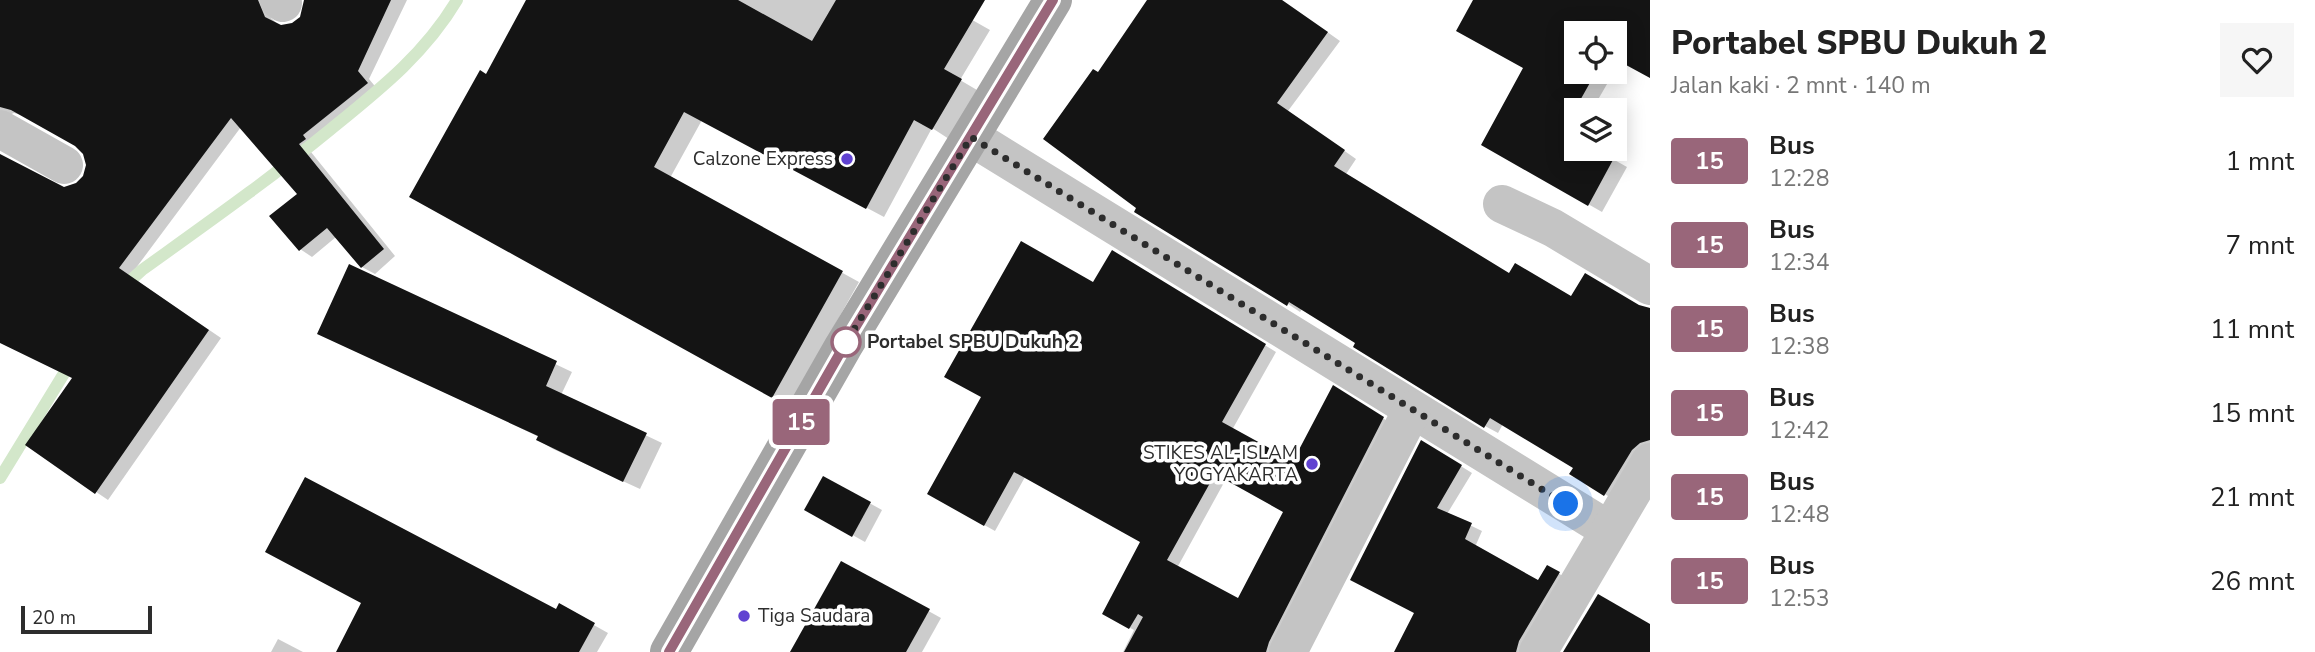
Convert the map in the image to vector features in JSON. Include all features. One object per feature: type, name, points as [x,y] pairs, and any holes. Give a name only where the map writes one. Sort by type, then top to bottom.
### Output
[{"type":"main road","points":[[669,652],[844,346],[1053,0]]},
{"type":"street","points":[[0,129],[64,165]]},
{"type":"street","points":[[971,137],[1609,530]]},
{"type":"street","points":[[1502,204],[1553,228],[1650,286]]},
{"type":"street","points":[[1288,652],[1412,410]]},
{"type":"street","points":[[1538,652],[1650,462]]},
{"type":"building","points":[[0,0],[258,0],[265,17],[281,25],[292,23],[300,17],[304,0],[391,0],[358,71],[368,83],[303,135],[306,139],[299,144],[384,249],[361,268],[327,228],[299,251],[269,216],[297,194],[231,118],[119,268],[209,330],[95,494],[25,445],[72,378],[0,343],[0,154],[64,187],[76,183],[83,176],[86,165],[83,154],[75,146],[11,110],[0,107]]},
{"type":"building","points":[[526,0],[738,0],[812,41],[836,0],[985,0],[944,69],[962,79],[932,130],[914,120],[866,209],[684,112],[654,167],[843,271],[772,398],[409,197],[480,70],[486,74]]},
{"type":"building","points":[[1147,0],[1282,0],[1328,32],[1277,103],[1345,150],[1334,166],[1509,273],[1515,263],[1571,296],[1585,273],[1639,305],[1650,308],[1650,440],[1640,443],[1632,450],[1604,496],[1569,474],[1573,468],[1490,418],[1484,428],[1353,347],[1355,343],[1289,302],[1287,306],[1134,212],[1136,208],[1043,139],[1093,69],[1098,72]]},
{"type":"building","points":[[1473,0],[1650,0],[1650,78],[1627,66],[1627,21],[1564,21],[1564,84],[1589,84],[1581,98],[1564,98],[1564,161],[1612,161],[1588,206],[1481,145],[1523,68],[1456,31]]},
{"type":"building","points":[[1021,241],[1093,282],[1112,250],[1266,344],[1222,422],[1293,461],[1333,385],[1384,417],[1266,652],[1124,652],[1143,617],[1138,614],[1129,629],[1102,614],[1140,542],[1014,472],[984,526],[927,494],[981,397],[944,377]],"holes":[[[1215,474],[1283,512],[1238,598],[1167,560]]]},
{"type":"building","points":[[349,264],[557,361],[546,386],[647,433],[623,482],[536,440],[538,436],[317,334]]},
{"type":"building","points":[[1421,440],[1462,465],[1437,508],[1472,523],[1465,539],[1538,580],[1547,565],[1560,572],[1519,641],[1516,652],[1394,652],[1414,613],[1350,580]]},
{"type":"building","points":[[823,476],[871,502],[852,537],[804,510]]},
{"type":"building","points":[[305,477],[556,609],[559,603],[595,623],[579,652],[336,652],[361,603],[265,552]]},
{"type":"building","points":[[841,561],[930,609],[906,652],[790,652]]},
{"type":"building","points":[[1598,594],[1650,624],[1650,652],[1563,652]]},
{"type":"waterway","points":[[121,289],[142,270],[308,148],[366,100],[416,54],[457,0]]},
{"type":"waterway","points":[[0,478],[71,362]]},
{"type":"bus line","name":"15","points":[[669,652],[844,346],[1053,0]]},
{"type":"place","name":"Calzone Express","points":[[847,159]]},
{"type":"place","name":"Portabel SPBU Dukuh 2","points":[[846,342]]},
{"type":"place","name":"STIKES AL-ISLAM YOGYAKARTA","points":[[1312,464]]},
{"type":"place","name":"Tiga Saudara","points":[[744,616]]},
{"type":"route","points":[[846,342],[844,346],[971,137],[1566,504]]}]
